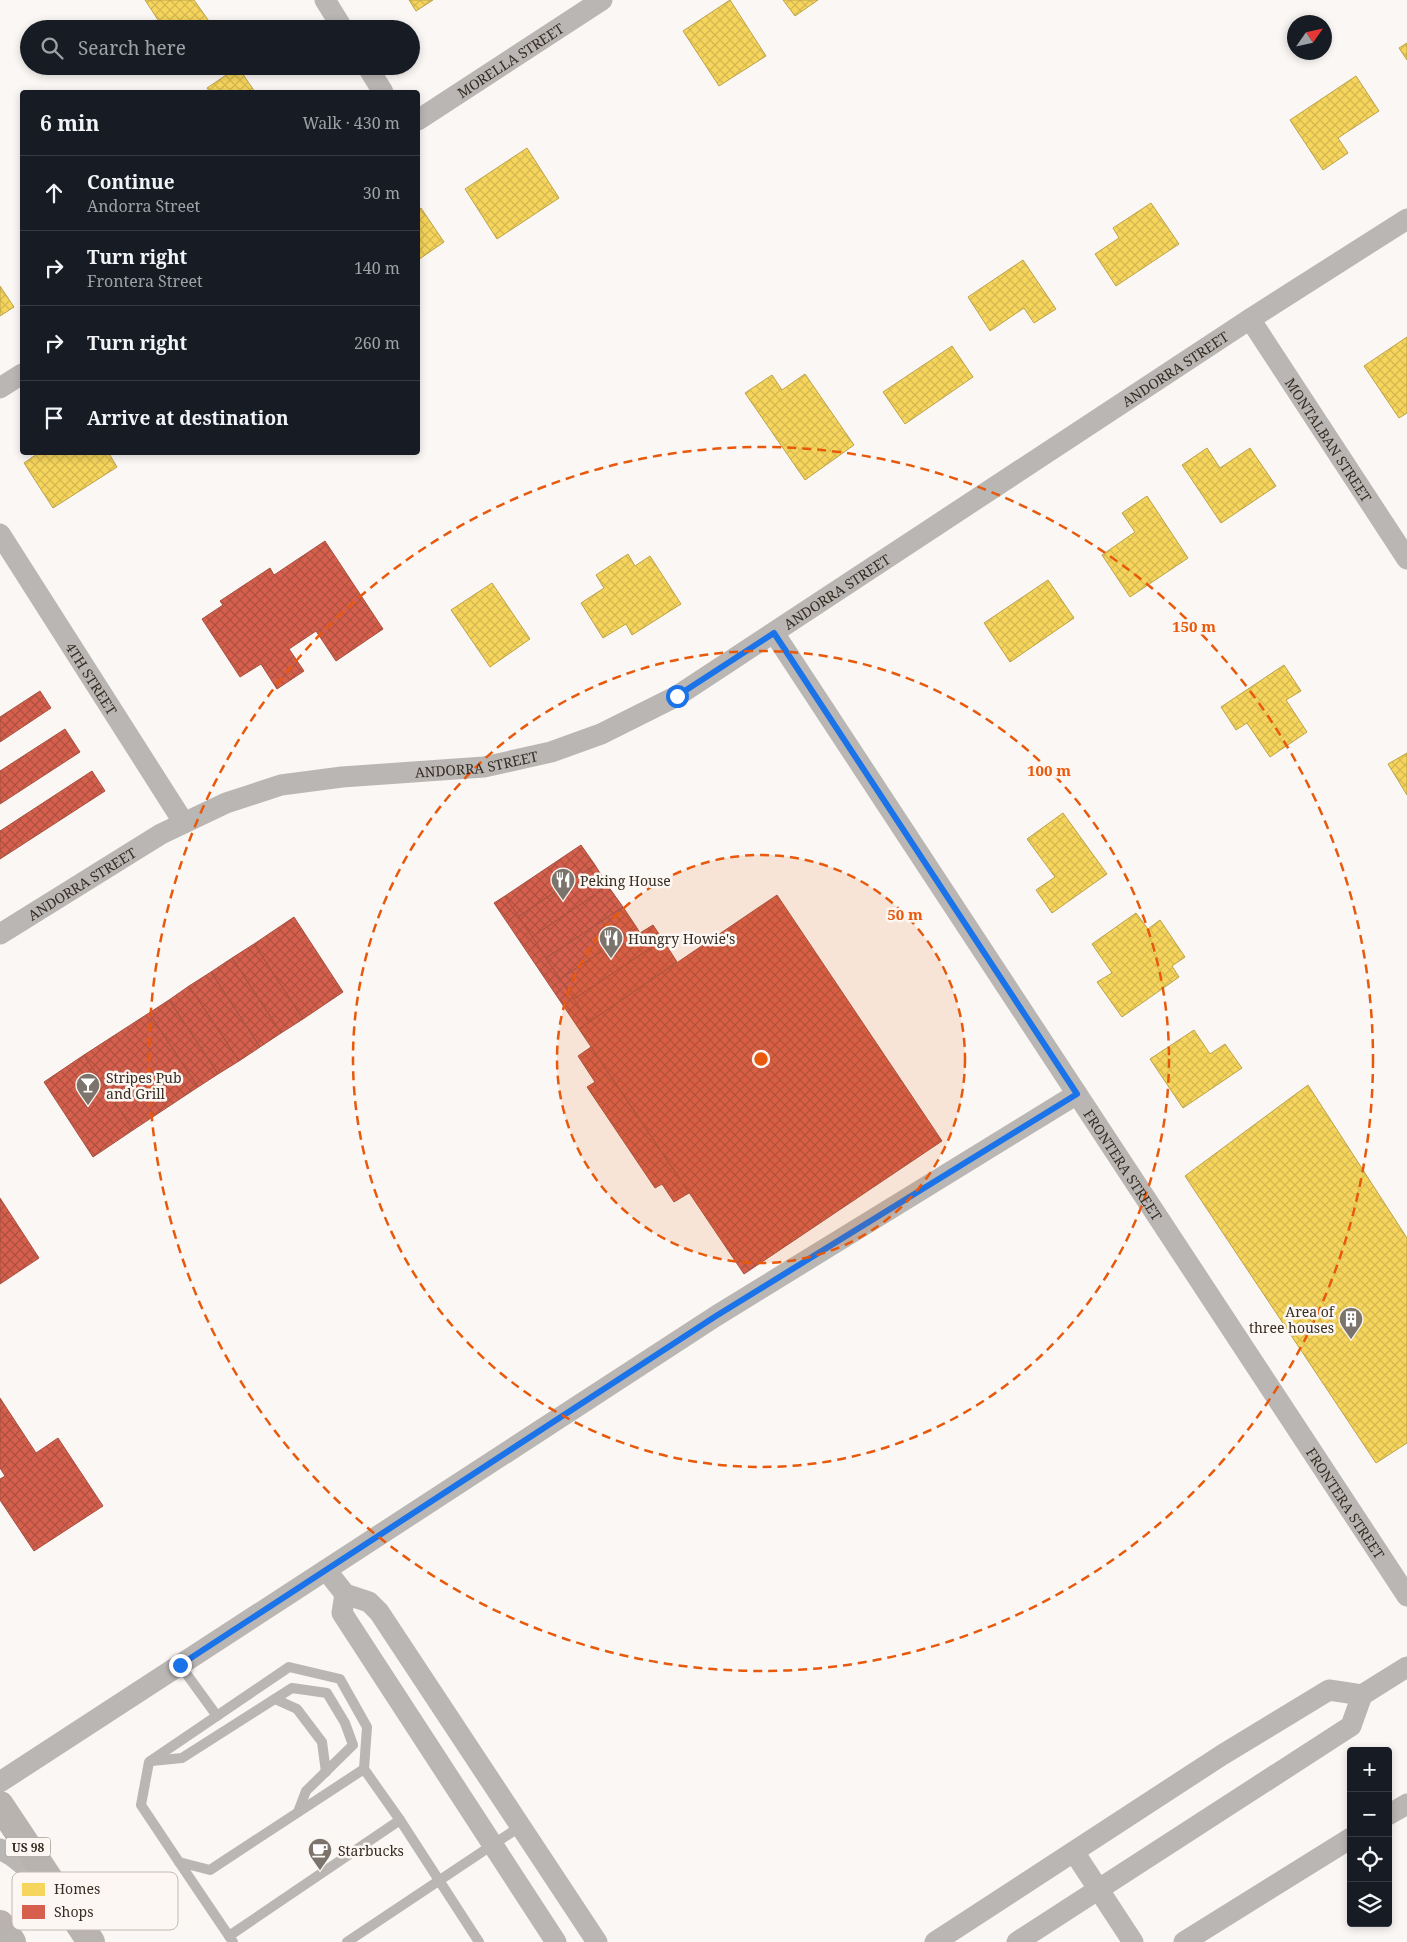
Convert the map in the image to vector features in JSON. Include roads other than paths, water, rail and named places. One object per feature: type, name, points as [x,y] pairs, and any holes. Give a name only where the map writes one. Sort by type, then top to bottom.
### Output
[{"type":"highway","name":"US 98","points":[[0,1805],[44,1872]]},
{"type":"highway","points":[[0,1924],[12,1942]]},
{"type":"highway","name":"US 98","points":[[83,1930],[91,1942]]},
{"type":"street","points":[[325,0],[337,20]]},
{"type":"street","name":"MORELLA STREET","points":[[420,119],[602,0]]},
{"type":"street","points":[[372,75],[382,90]]},
{"type":"street","name":"ANDORRA STREET","points":[[0,934],[161,834],[226,803],[281,786],[342,777],[484,767],[551,752],[601,734],[677,696],[1250,319],[1407,219]]},
{"type":"street","name":"MONTALBAN STREET","points":[[1250,319],[1407,559]]},
{"type":"street","points":[[0,388],[20,375]]},
{"type":"street","name":"4TH STREET","points":[[0,534],[184,823]]},
{"type":"street","name":"FRONTERA STREET","points":[[774,633],[1407,1596]]},
{"type":"street","points":[[0,1782],[716,1316],[1077,1094]]},
{"type":"street","points":[[326,1570],[345,1594],[369,1602],[379,1612],[597,1942]]},
{"type":"street","points":[[345,1594],[342,1613],[556,1942]]},
{"type":"street","points":[[1017,1942],[1351,1726],[1362,1695],[1407,1667]]},
{"type":"street","points":[[935,1942],[1222,1755],[1329,1690],[1362,1695]]},
{"type":"street","points":[[1392,1812],[1407,1804]]},
{"type":"street","points":[[1184,1942],[1347,1840]]},
{"type":"street","points":[[0,1849],[33,1872]]},
{"type":"street","points":[[1074,1852],[1133,1942]]},
{"type":"lane","points":[[180,1665],[217,1716]]},
{"type":"lane","points":[[400,1820],[231,1939],[141,1805],[149,1762],[289,1667],[340,1679],[367,1727],[364,1769],[400,1820],[479,1942]]},
{"type":"lane","points":[[149,1762],[182,1758],[292,1688],[327,1693],[345,1723],[353,1745],[306,1791],[298,1812]]},
{"type":"lane","points":[[275,1698],[297,1709],[322,1742],[326,1772]]},
{"type":"lane","points":[[180,1862],[210,1870],[364,1769]]},
{"type":"lane","points":[[347,1942],[521,1826]]},
{"type":"place","name":"Peking House","points":[[563,901]]},
{"type":"place","name":"Hungry Howie's","points":[[611,959]]},
{"type":"place","name":"Stripes Pub and Grill","points":[[88,1106]]},
{"type":"place","name":"Area of three houses","points":[[1351,1340]]},
{"type":"place","name":"Starbucks","points":[[320,1871]]}]
